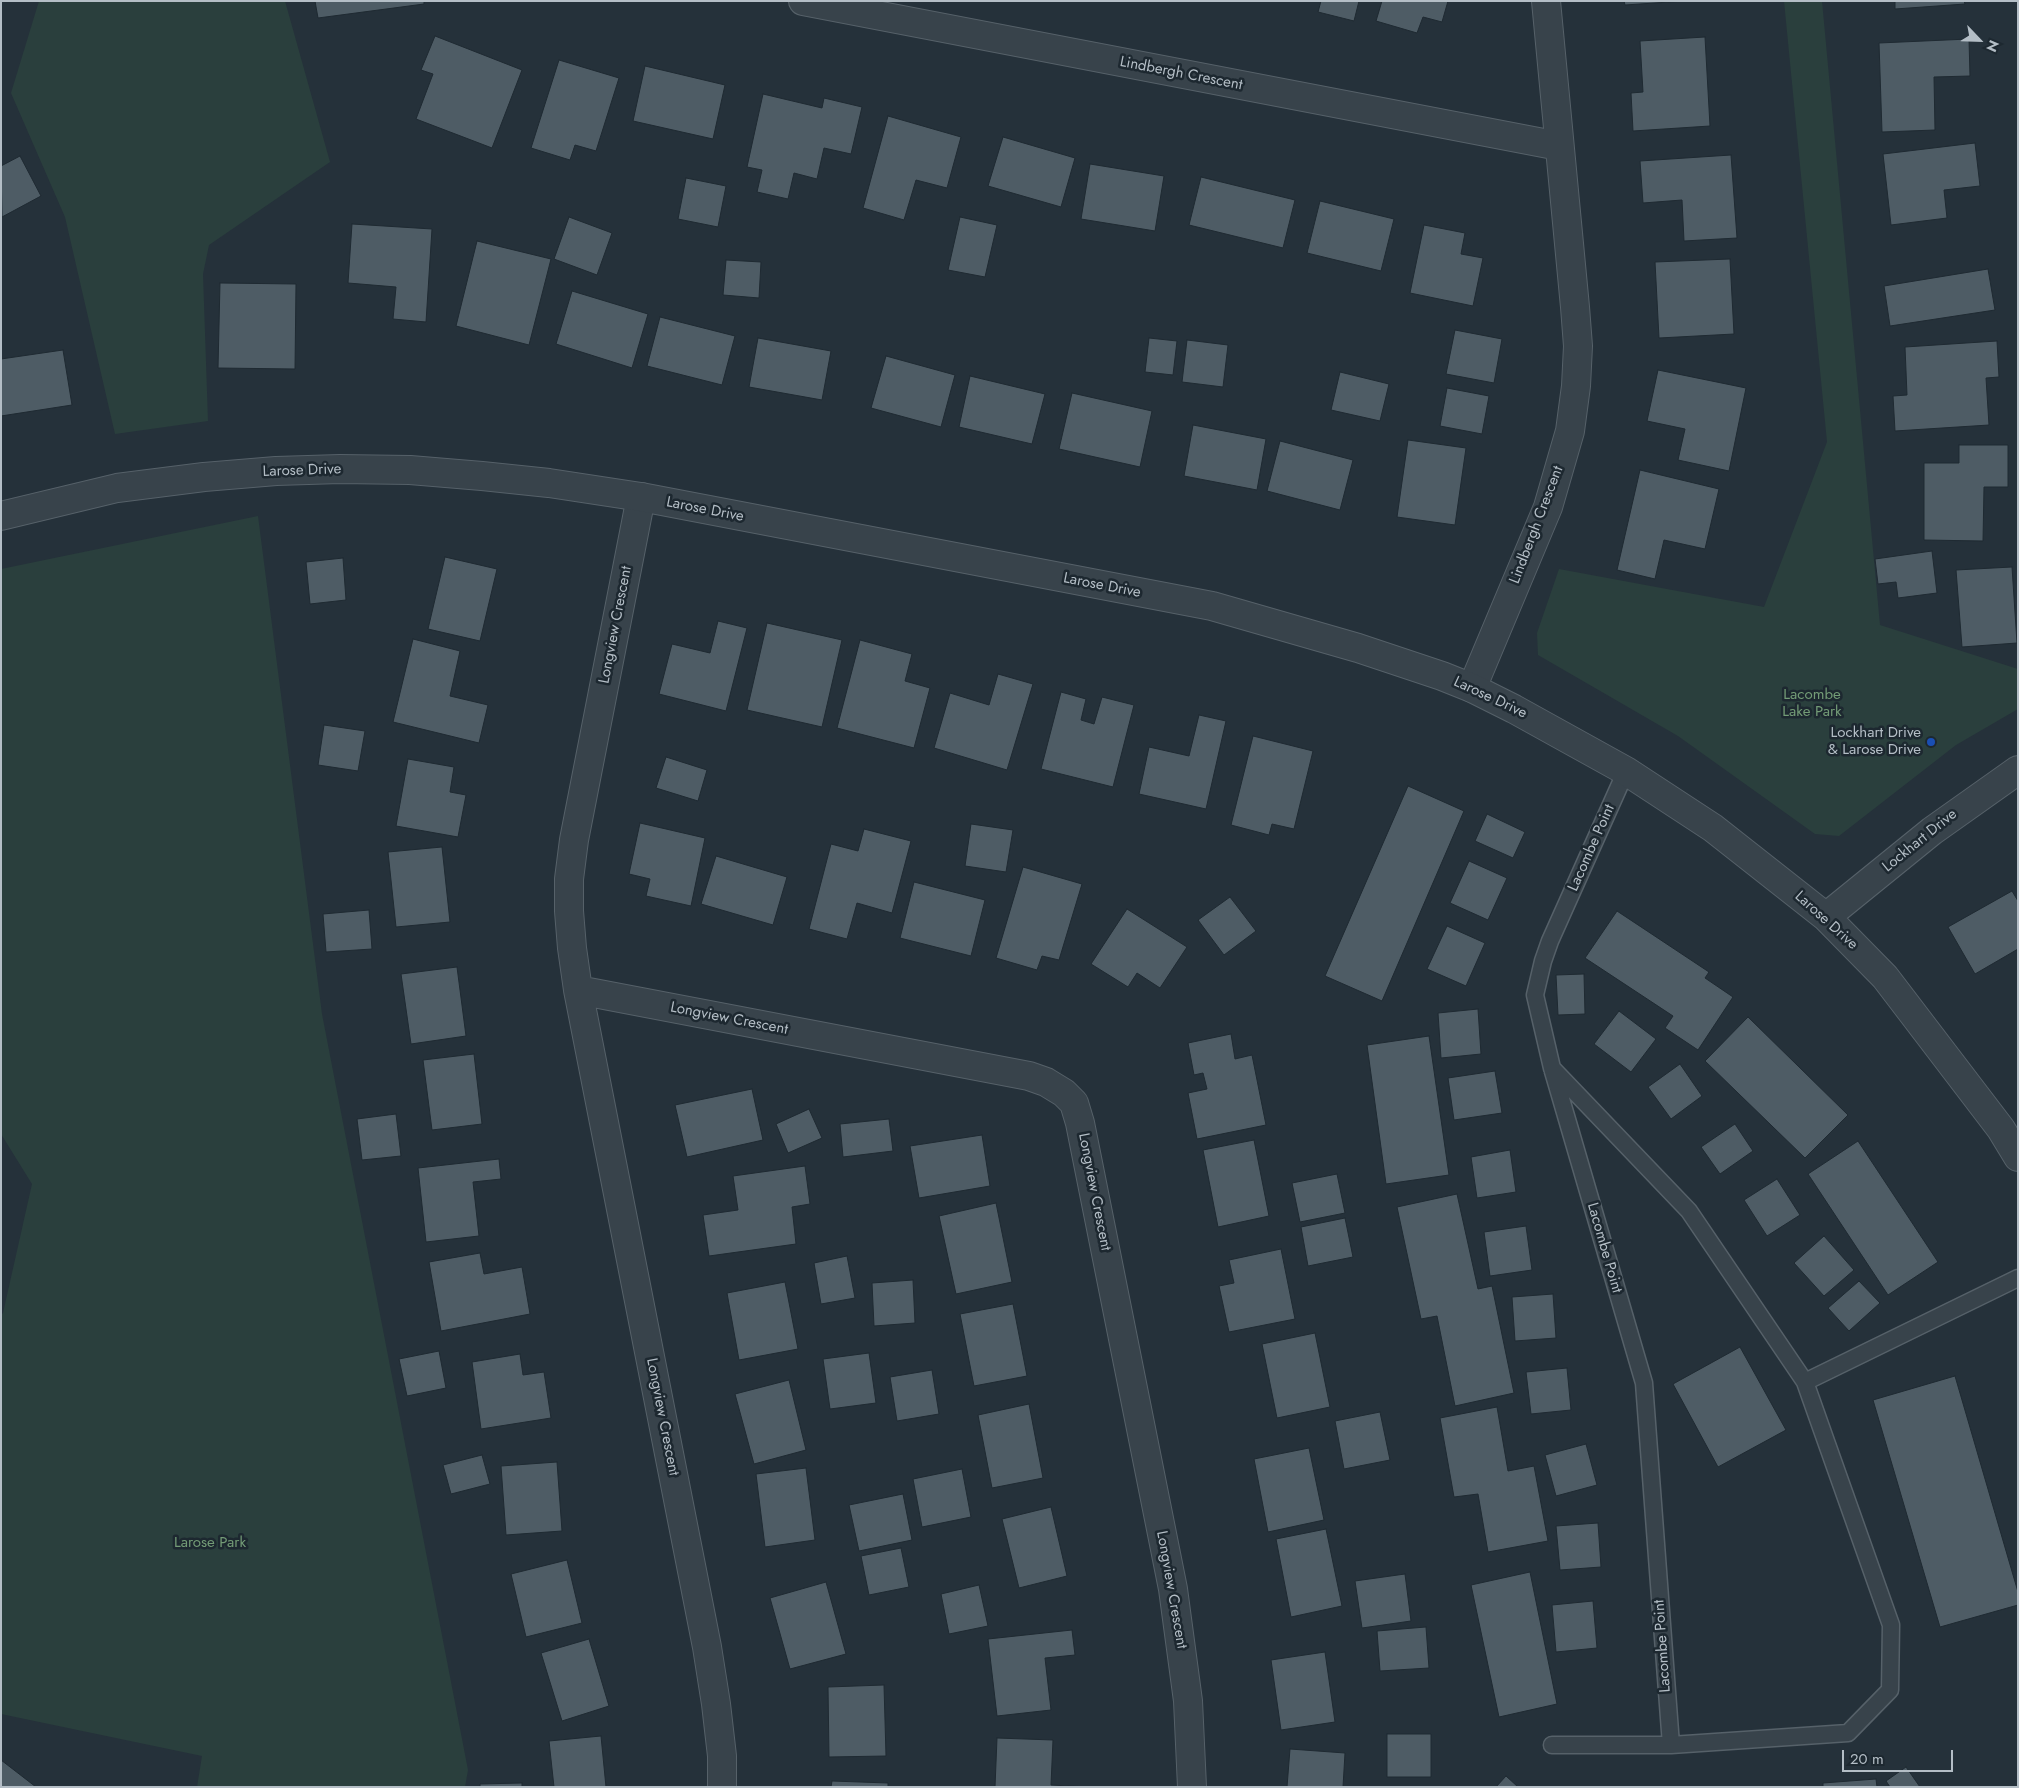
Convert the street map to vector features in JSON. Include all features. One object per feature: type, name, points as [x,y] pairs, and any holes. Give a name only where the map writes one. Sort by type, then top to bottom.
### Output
[{"type":"street","name":"Lindbergh Crescent","points":[[803,1],[1559,146]]},
{"type":"street","name":"Lindbergh Crescent","points":[[1472,688],[1548,507],[1570,431],[1576,386],[1578,346],[1546,1]]},
{"type":"street","name":"Larose Drive","points":[[1,516],[98,492],[161,481],[276,471],[340,468],[410,470],[482,476],[549,483],[641,497],[1212,606],[1358,648],[1420,668],[1472,688],[1552,728],[1626,771],[1713,828],[1826,917],[1885,977],[1936,1041],[2001,1129],[2018,1157]]},
{"type":"street","name":"Longview Crescent","points":[[641,497],[574,840],[569,878],[569,911],[578,990],[707,1647],[722,1756],[722,1787]]},
{"type":"street","name":"Lockhart Drive","points":[[1826,917],[1932,831],[2018,770]]},
{"type":"street","name":"Longview Crescent","points":[[578,990],[1029,1076],[1046,1082],[1064,1093],[1074,1103],[1080,1123],[1173,1589],[1188,1701],[1192,1787]]},
{"type":"lane","name":"Lacombe Point","points":[[1626,771],[1543,961],[1535,995],[1552,1068],[1644,1383],[1671,1745]]},
{"type":"lane","points":[[1552,1068],[1689,1211],[1805,1382],[1892,1625],[1890,1690],[1848,1733],[1671,1745],[1552,1745]]},
{"type":"lane","points":[[1805,1382],[2018,1278]]},
{"type":"green space","points":[[39,1],[285,1],[330,162],[209,245],[203,274],[208,421],[115,434],[65,217],[11,93]]},
{"type":"green space","name":"Lacombe Lake Park","points":[[1784,1],[1822,1],[1880,625],[2018,669],[2018,709],[1956,745],[1839,836],[1815,834],[1678,736],[1538,655],[1537,633],[1559,569],[1764,607],[1827,442]]},
{"type":"green space","name":"Larose Park","points":[[258,516],[322,1014],[468,1770],[465,1787],[197,1787],[202,1756],[1,1714],[1,1315],[32,1184],[1,1134],[1,569]]},
{"type":"building","points":[[315,1],[424,1],[424,4],[318,18]]},
{"type":"building","points":[[1321,1],[1359,1],[1354,21],[1318,12]]},
{"type":"building","points":[[1382,1],[1448,1],[1442,22],[1423,17],[1417,33],[1376,21]]},
{"type":"building","points":[[1624,1],[1684,1],[1625,5]]},
{"type":"building","points":[[1895,1],[1964,1],[1965,4],[1895,9]]},
{"type":"building","points":[[435,36],[522,70],[492,148],[416,119],[433,74],[421,70]]},
{"type":"building","points":[[1705,37],[1710,126],[1633,131],[1631,93],[1643,92],[1640,41]]},
{"type":"building","points":[[1969,39],[1970,76],[1934,77],[1935,130],[1882,132],[1879,43]]},
{"type":"building","points":[[559,60],[619,78],[596,151],[575,145],[570,160],[531,148]]},
{"type":"building","points":[[645,66],[725,85],[713,139],[633,121]]},
{"type":"building","points":[[763,94],[822,108],[824,98],[862,107],[851,154],[824,148],[817,179],[794,173],[788,199],[757,192],[762,170],[747,167]]},
{"type":"building","points":[[888,116],[961,137],[947,188],[916,180],[904,220],[863,208]]},
{"type":"building","points":[[1003,137],[1075,158],[1061,207],[988,186]]},
{"type":"building","points":[[1975,143],[1980,186],[1944,190],[1947,218],[1891,225],[1883,154]]},
{"type":"building","points":[[1731,155],[1737,238],[1684,241],[1682,200],[1643,203],[1640,161]]},
{"type":"building","points":[[20,156],[41,196],[2,217],[1,166]]},
{"type":"building","points":[[1090,164],[1164,176],[1155,231],[1081,219]]},
{"type":"building","points":[[1201,177],[1295,200],[1283,248],[1189,225]]},
{"type":"building","points":[[686,178],[726,186],[718,227],[678,219]]},
{"type":"building","points":[[1320,201],[1394,219],[1381,271],[1307,253]]},
{"type":"building","points":[[569,217],[612,233],[597,275],[554,259]]},
{"type":"building","points":[[960,217],[997,225],[985,277],[948,270]]},
{"type":"building","points":[[352,224],[432,229],[426,322],[393,319],[396,287],[348,283]]},
{"type":"building","points":[[1424,225],[1465,233],[1461,254],[1483,258],[1473,306],[1410,293]]},
{"type":"building","points":[[477,241],[551,259],[529,345],[456,326]]},
{"type":"building","points":[[1730,259],[1734,334],[1659,338],[1655,262]]},
{"type":"building","points":[[726,260],[761,262],[759,298],[723,295]]},
{"type":"building","points":[[1988,269],[1995,310],[1890,326],[1884,286]]},
{"type":"building","points":[[220,283],[296,284],[295,369],[218,368]]},
{"type":"building","points":[[572,291],[648,314],[632,368],[556,344]]},
{"type":"building","points":[[660,317],[735,336],[722,385],[647,366]]},
{"type":"building","points":[[1455,330],[1502,339],[1494,383],[1446,374]]},
{"type":"building","points":[[758,338],[831,351],[822,400],[749,387]]},
{"type":"building","points":[[1149,338],[1177,341],[1173,375],[1145,372]]},
{"type":"building","points":[[1187,340],[1228,345],[1223,387],[1182,382]]},
{"type":"building","points":[[1997,341],[1999,377],[1986,378],[1989,425],[1895,431],[1893,396],[1907,395],[1905,347]]},
{"type":"building","points":[[63,350],[72,405],[1,416],[1,359]]},
{"type":"building","points":[[886,356],[955,375],[941,427],[871,408]]},
{"type":"building","points":[[1658,370],[1746,388],[1729,471],[1678,460],[1685,429],[1647,421]]},
{"type":"building","points":[[1340,372],[1389,384],[1380,421],[1331,410]]},
{"type":"building","points":[[970,376],[1045,394],[1032,444],[959,427]]},
{"type":"building","points":[[1447,388],[1489,396],[1482,434],[1440,426]]},
{"type":"building","points":[[1072,393],[1152,411],[1140,467],[1059,449]]},
{"type":"building","points":[[1193,425],[1266,439],[1257,490],[1184,476]]},
{"type":"building","points":[[1408,440],[1466,448],[1455,525],[1397,517]]},
{"type":"building","points":[[1280,441],[1353,460],[1340,510],[1267,491]]},
{"type":"building","points":[[1959,445],[2008,445],[2008,487],[1984,487],[1983,541],[1924,540],[1924,463],[1959,463]]},
{"type":"building","points":[[1640,470],[1719,489],[1705,549],[1664,540],[1655,579],[1617,570]]},
{"type":"building","points":[[1932,551],[1937,593],[1898,598],[1896,582],[1878,584],[1875,559]]},
{"type":"building","points":[[445,557],[497,569],[480,641],[428,629]]},
{"type":"building","points":[[343,558],[346,600],[310,604],[306,562]]},
{"type":"building","points":[[2012,567],[2017,643],[1962,647],[1956,570]]},
{"type":"building","points":[[718,621],[747,628],[726,711],[659,694],[672,644],[710,653]]},
{"type":"building","points":[[767,623],[842,640],[822,727],[747,710]]},
{"type":"building","points":[[413,639],[460,651],[450,696],[488,705],[479,743],[393,722]]},
{"type":"building","points":[[860,640],[912,654],[905,681],[930,688],[914,748],[837,728]]},
{"type":"building","points":[[998,674],[1033,684],[1007,770],[934,748],[950,693],[989,705]]},
{"type":"building","points":[[1061,692],[1086,699],[1081,720],[1094,724],[1102,697],[1134,705],[1113,787],[1041,769]]},
{"type":"building","points":[[1199,715],[1226,721],[1206,809],[1139,794],[1149,747],[1189,756]]},
{"type":"building","points":[[324,725],[365,731],[358,771],[318,765]]},
{"type":"building","points":[[1253,736],[1313,751],[1294,829],[1272,824],[1269,835],[1231,825]]},
{"type":"building","points":[[666,757],[707,770],[698,801],[656,788]]},
{"type":"building","points":[[408,759],[454,767],[450,792],[466,795],[458,837],[396,826]]},
{"type":"building","points":[[1408,786],[1464,811],[1382,1001],[1325,976]]},
{"type":"building","points":[[1487,814],[1525,832],[1513,858],[1475,841]]},
{"type":"building","points":[[640,823],[705,838],[691,906],[646,896],[650,879],[629,874]]},
{"type":"building","points":[[971,824],[1013,830],[1006,872],[965,866]]},
{"type":"building","points":[[864,829],[911,841],[892,913],[857,903],[847,939],[809,929],[831,844],[858,851]]},
{"type":"building","points":[[442,847],[450,922],[396,927],[388,852]]},
{"type":"building","points":[[716,856],[787,877],[773,925],[701,904]]},
{"type":"building","points":[[1469,861],[1507,878],[1488,920],[1450,903]]},
{"type":"building","points":[[1023,867],[1082,884],[1059,960],[1042,956],[1037,970],[996,958]]},
{"type":"building","points":[[914,882],[985,900],[971,956],[900,938]]},
{"type":"building","points":[[2012,891],[2018,901],[2018,949],[1975,974],[1948,927]]},
{"type":"building","points":[[1230,897],[1256,931],[1224,955],[1198,920]]},
{"type":"building","points":[[1127,909],[1187,947],[1160,988],[1137,973],[1128,987],[1091,964]]},
{"type":"building","points":[[369,910],[372,949],[326,952],[323,914]]},
{"type":"building","points":[[1617,911],[1709,972],[1705,978],[1733,997],[1698,1050],[1665,1028],[1673,1016],[1585,958]]},
{"type":"building","points":[[1447,926],[1485,943],[1466,986],[1427,969]]},
{"type":"building","points":[[457,967],[466,1036],[411,1044],[401,974]]},
{"type":"building","points":[[1584,974],[1585,1014],[1558,1015],[1556,975]]},
{"type":"building","points":[[1478,1009],[1481,1054],[1441,1058],[1438,1013]]},
{"type":"building","points":[[1619,1011],[1656,1039],[1631,1072],[1594,1044]]},
{"type":"building","points":[[1748,1017],[1848,1115],[1805,1158],[1705,1061]]},
{"type":"building","points":[[1231,1034],[1235,1059],[1252,1055],[1266,1125],[1197,1139],[1188,1093],[1207,1089],[1203,1073],[1194,1075],[1188,1043]]},
{"type":"building","points":[[1429,1036],[1449,1175],[1386,1184],[1367,1045]]},
{"type":"building","points":[[474,1054],[482,1124],[432,1130],[423,1060]]},
{"type":"building","points":[[1680,1064],[1702,1096],[1671,1119],[1648,1087]]},
{"type":"building","points":[[1495,1071],[1502,1113],[1454,1120],[1448,1078]]},
{"type":"building","points":[[752,1089],[763,1140],[687,1157],[675,1105]]},
{"type":"building","points":[[809,1109],[822,1138],[788,1153],[776,1124]]},
{"type":"building","points":[[396,1114],[401,1156],[362,1160],[357,1119]]},
{"type":"building","points":[[889,1119],[893,1151],[843,1157],[840,1124]]},
{"type":"building","points":[[1735,1124],[1753,1151],[1720,1174],[1701,1147]]},
{"type":"building","points":[[982,1135],[990,1186],[919,1198],[910,1146]]},
{"type":"building","points":[[1254,1140],[1269,1216],[1218,1227],[1203,1150]]},
{"type":"building","points":[[1858,1141],[1938,1262],[1888,1295],[1808,1174]]},
{"type":"building","points":[[1510,1150],[1516,1192],[1477,1198],[1471,1157]]},
{"type":"building","points":[[499,1159],[501,1179],[473,1182],[479,1236],[426,1242],[418,1168]]},
{"type":"building","points":[[805,1166],[810,1204],[792,1207],[796,1244],[709,1256],[703,1215],[738,1210],[733,1176]]},
{"type":"building","points":[[1337,1174],[1345,1213],[1300,1222],[1292,1183]]},
{"type":"building","points":[[1777,1179],[1800,1215],[1767,1236],[1744,1200]]},
{"type":"building","points":[[1457,1194],[1478,1289],[1492,1286],[1514,1393],[1455,1406],[1437,1316],[1421,1319],[1397,1207]]},
{"type":"building","points":[[996,1203],[1012,1282],[956,1294],[939,1216]]},
{"type":"building","points":[[1345,1218],[1353,1257],[1308,1266],[1301,1227]]},
{"type":"building","points":[[1526,1226],[1532,1270],[1490,1276],[1484,1232]]},
{"type":"building","points":[[1824,1236],[1854,1270],[1824,1296],[1794,1263]]},
{"type":"building","points":[[1281,1249],[1295,1319],[1229,1332],[1219,1286],[1234,1283],[1229,1260]]},
{"type":"building","points":[[480,1253],[484,1274],[522,1267],[530,1314],[441,1331],[429,1262]]},
{"type":"building","points":[[847,1256],[855,1298],[821,1304],[814,1263]]},
{"type":"building","points":[[913,1280],[915,1323],[874,1326],[872,1283]]},
{"type":"building","points":[[1859,1281],[1880,1303],[1849,1331],[1828,1308]]},
{"type":"building","points":[[785,1282],[798,1349],[739,1360],[727,1293]]},
{"type":"building","points":[[1553,1294],[1556,1338],[1515,1341],[1512,1297]]},
{"type":"building","points":[[1013,1304],[1027,1376],[974,1386],[960,1314]]},
{"type":"building","points":[[1315,1333],[1330,1407],[1277,1418],[1262,1344]]},
{"type":"building","points":[[1740,1347],[1786,1430],[1718,1467],[1673,1384]]},
{"type":"building","points":[[439,1351],[446,1388],[407,1396],[399,1359]]},
{"type":"building","points":[[869,1353],[876,1403],[830,1409],[823,1359]]},
{"type":"building","points":[[520,1354],[523,1375],[544,1372],[551,1418],[481,1429],[472,1362]]},
{"type":"building","points":[[1567,1368],[1571,1410],[1531,1414],[1526,1372]]},
{"type":"building","points":[[932,1370],[939,1414],[897,1421],[890,1377]]},
{"type":"building","points":[[1955,1376],[2018,1592],[2018,1605],[1940,1627],[1873,1400]]},
{"type":"building","points":[[789,1380],[806,1450],[754,1464],[735,1394]]},
{"type":"building","points":[[1029,1404],[1043,1478],[992,1488],[978,1415]]},
{"type":"building","points":[[1497,1407],[1508,1471],[1534,1466],[1548,1541],[1488,1552],[1478,1494],[1454,1497],[1440,1418]]},
{"type":"building","points":[[1380,1412],[1390,1460],[1344,1469],[1335,1421]]},
{"type":"building","points":[[1586,1444],[1597,1485],[1556,1496],[1545,1455]]},
{"type":"building","points":[[1309,1448],[1324,1520],[1268,1532],[1254,1459]]},
{"type":"building","points":[[482,1455],[490,1484],[451,1494],[443,1465]]},
{"type":"building","points":[[557,1462],[562,1531],[506,1535],[501,1466]]},
{"type":"building","points":[[806,1468],[815,1540],[765,1547],[756,1474]]},
{"type":"building","points":[[962,1469],[971,1517],[922,1527],[913,1479]]},
{"type":"building","points":[[903,1494],[912,1540],[859,1551],[849,1505]]},
{"type":"building","points":[[1051,1507],[1067,1576],[1019,1588],[1002,1519]]},
{"type":"building","points":[[1598,1523],[1601,1567],[1560,1570],[1556,1526]]},
{"type":"building","points":[[1326,1529],[1342,1606],[1291,1617],[1276,1539]]},
{"type":"building","points":[[901,1548],[909,1587],[869,1595],[861,1556]]},
{"type":"building","points":[[567,1560],[582,1623],[526,1637],[511,1574]]},
{"type":"building","points":[[1530,1572],[1557,1704],[1499,1717],[1471,1585]]},
{"type":"building","points":[[1405,1574],[1411,1621],[1362,1628],[1355,1581]]},
{"type":"building","points":[[826,1582],[846,1654],[790,1669],[770,1598]]},
{"type":"building","points":[[979,1585],[988,1626],[949,1634],[941,1594]]},
{"type":"building","points":[[1593,1601],[1597,1648],[1556,1652],[1552,1605]]},
{"type":"building","points":[[1426,1627],[1429,1668],[1380,1671],[1377,1631]]},
{"type":"building","points":[[1072,1630],[1075,1655],[1045,1658],[1051,1710],[997,1716],[988,1639]]},
{"type":"building","points":[[589,1639],[609,1706],[562,1721],[541,1653]]},
{"type":"building","points":[[1325,1652],[1335,1722],[1281,1730],[1271,1660]]},
{"type":"building","points":[[884,1685],[886,1756],[829,1757],[828,1687]]},
{"type":"building","points":[[1387,1734],[1431,1734],[1431,1777],[1387,1777]]},
{"type":"building","points":[[601,1736],[606,1787],[554,1787],[549,1741]]},
{"type":"building","points":[[997,1738],[1053,1740],[1051,1785],[1087,1787],[995,1787]]},
{"type":"building","points":[[1290,1749],[1345,1753],[1343,1787],[1287,1787]]},
{"type":"building","points":[[1,1760],[36,1787],[1,1787]]},
{"type":"building","points":[[1906,1767],[1920,1787],[1890,1787],[1886,1781]]},
{"type":"building","points":[[1506,1776],[1518,1787],[1496,1787]]},
{"type":"building","points":[[1876,1779],[1877,1787],[1823,1787],[1823,1783]]},
{"type":"building","points":[[832,1781],[888,1783],[888,1787],[831,1787]]},
{"type":"building","points":[[522,1783],[522,1787],[480,1787],[480,1784]]},
{"type":"place","name":"Lockhart Drive & Larose Drive","points":[[1931,742]]}]
